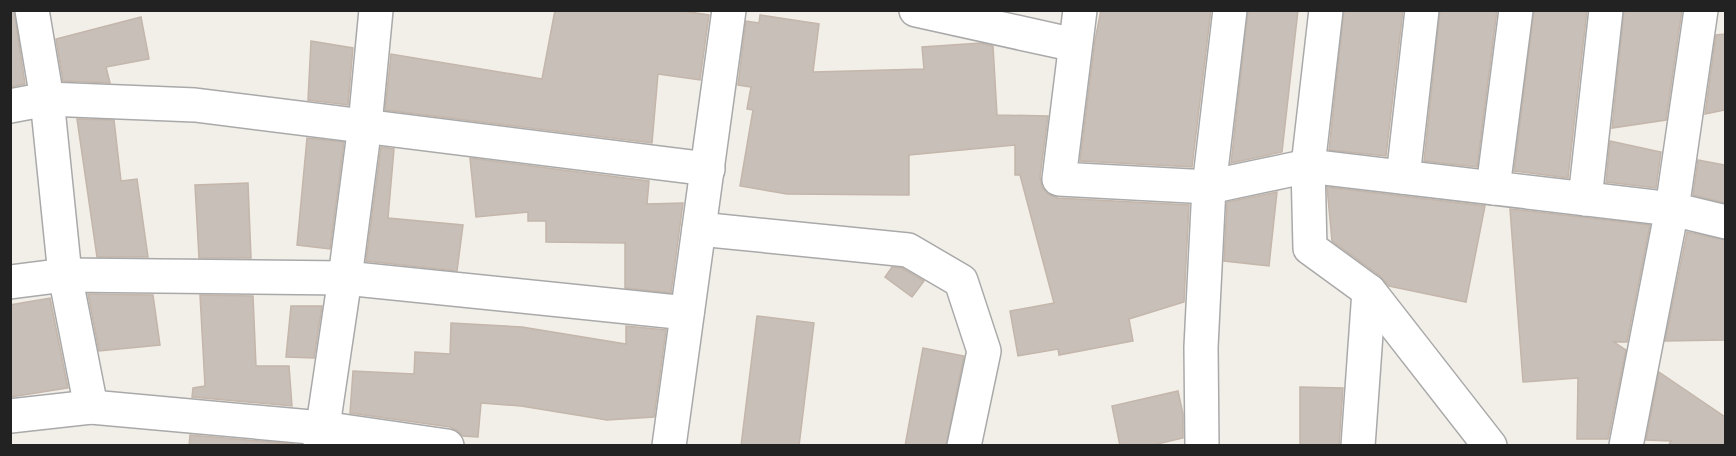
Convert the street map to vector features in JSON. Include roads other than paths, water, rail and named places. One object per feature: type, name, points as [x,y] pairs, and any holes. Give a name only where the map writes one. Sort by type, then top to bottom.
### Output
[{"type":"street","points":[[32,10],[47,99],[65,275],[91,406]]},
{"type":"street","points":[[321,437],[365,125],[376,10]]},
{"type":"street","points":[[669,446],[729,10]]},
{"type":"street","points":[[916,10],[1075,45]]},
{"type":"street","points":[[1080,10],[1059,179],[1209,187],[1308,166],[1672,209],[1725,222]]},
{"type":"street","points":[[1202,446],[1201,347],[1209,187],[1230,10]]},
{"type":"street","points":[[1326,10],[1308,166],[1310,248],[1369,291],[1490,446]]},
{"type":"street","points":[[1403,177],[1422,10]]},
{"type":"street","points":[[1493,188],[1516,10]]},
{"type":"street","points":[[1585,199],[1606,10]]},
{"type":"street","points":[[1626,446],[1672,209],[1701,10]]},
{"type":"street","points":[[10,106],[47,99],[195,105],[708,169]]},
{"type":"street","points":[[699,229],[908,250],[961,280],[984,351],[964,446]]},
{"type":"street","points":[[10,282],[65,275],[345,279],[687,314]]},
{"type":"street","points":[[1358,446],[1369,291]]},
{"type":"street","points":[[10,416],[91,406],[321,437],[447,446]]}]
